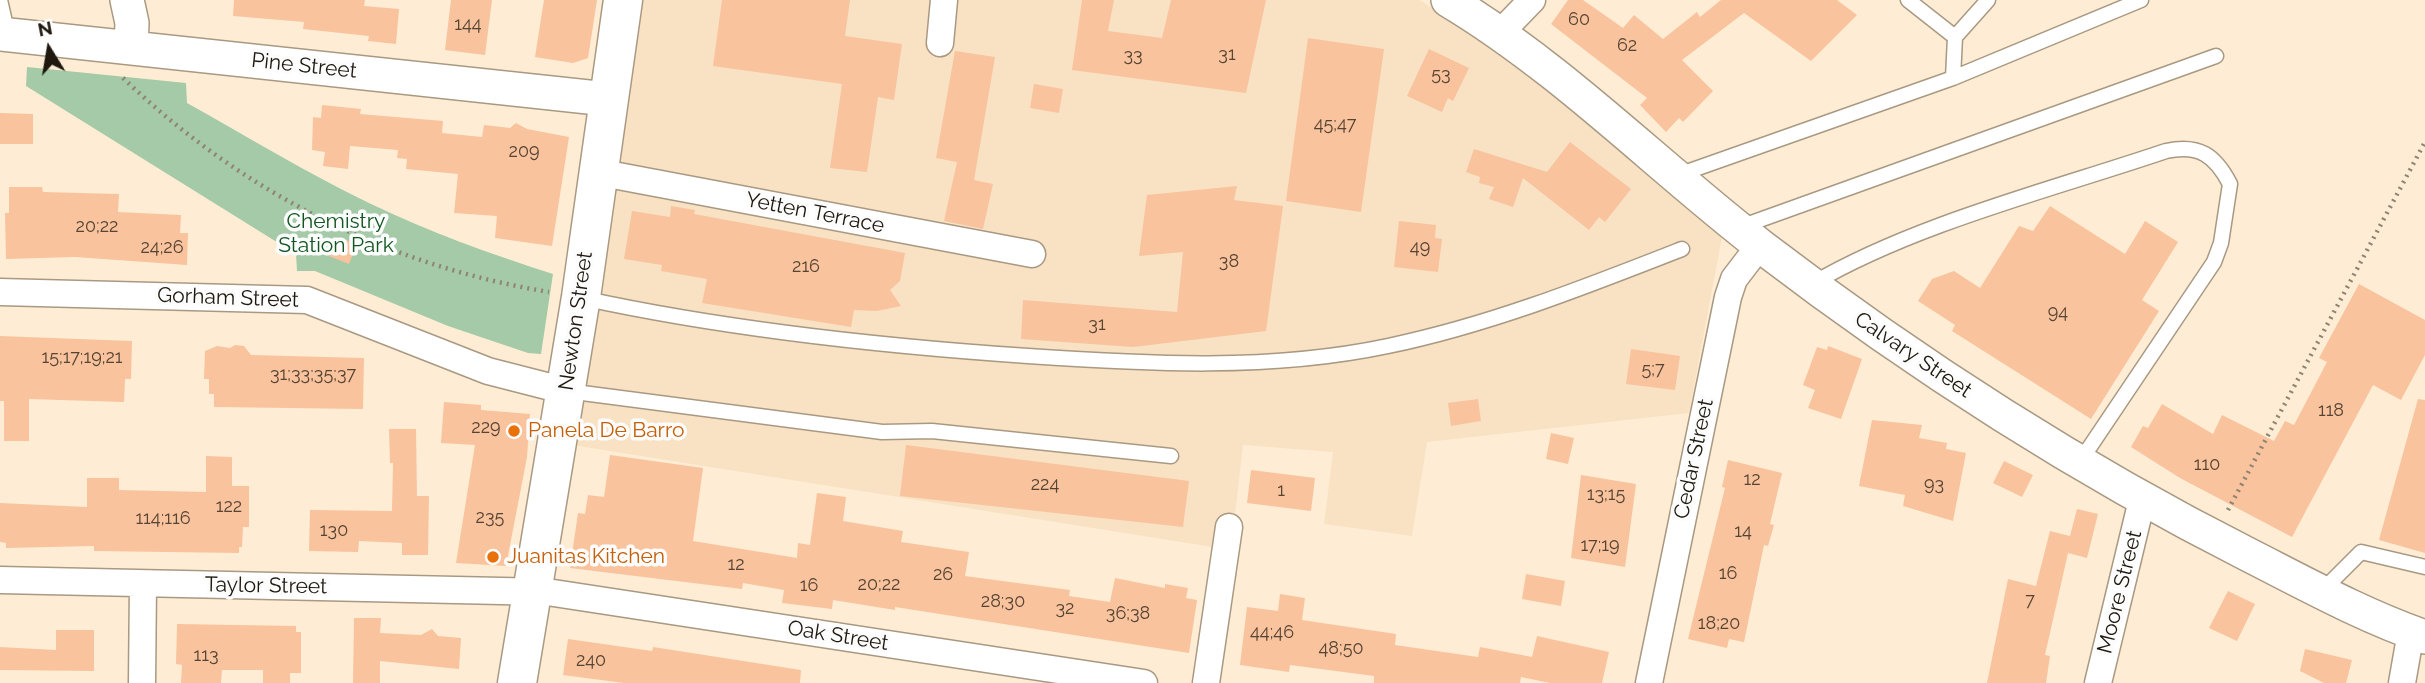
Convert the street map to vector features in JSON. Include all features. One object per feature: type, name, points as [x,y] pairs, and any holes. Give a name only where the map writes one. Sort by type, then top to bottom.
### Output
[{"type":"main road","name":"Newton Street","points":[[517,683],[566,391],[569,295],[597,172],[623,0]]},
{"type":"street","points":[[126,62],[132,23],[127,0]]},
{"type":"street","points":[[940,43],[944,0]]},
{"type":"street","name":"Calvary Street","points":[[1448,0],[1501,32],[1749,236],[1812,284],[1965,391],[2142,500],[2322,591],[2418,634]]},
{"type":"street","points":[[1501,32],[1532,0]]},
{"type":"street","name":"Pine Street","points":[[4,34],[126,62],[607,99]]},
{"type":"street","name":"Yetten Terrace","points":[[597,172],[1032,254]]},
{"type":"street","name":"Cedar Street","points":[[1649,683],[1728,297],[1749,236]]},
{"type":"street","name":"Gorham Street","points":[[0,292],[307,300],[488,371],[566,391]]},
{"type":"street","name":"Moore Street","points":[[2098,683],[2142,500]]},
{"type":"street","points":[[1206,683],[1229,527]]},
{"type":"street","name":"Taylor Street","points":[[0,580],[533,590]]},
{"type":"street","points":[[142,683],[143,584]]},
{"type":"street","name":"Oak Street","points":[[533,590],[1112,681],[1144,683]]},
{"type":"street","points":[[2402,683],[2418,634]]},
{"type":"lane","points":[[0,0],[4,34]]},
{"type":"lane","points":[[1908,0],[1955,37]]},
{"type":"lane","points":[[1952,78],[1955,37],[1988,0]]},
{"type":"lane","points":[[1676,175],[1952,78],[2141,0]]},
{"type":"lane","points":[[1749,236],[2216,56]]},
{"type":"lane","points":[[1812,284],[1840,268],[1938,228],[2166,151],[2182,148],[2201,150],[2211,156],[2230,184],[2224,230],[2214,262],[2079,463]]},
{"type":"lane","points":[[569,295],[861,344],[1190,364],[1290,361],[1386,347],[1467,328],[1561,296],[1682,249]]},
{"type":"lane","points":[[566,391],[883,432],[932,431],[1171,456]]},
{"type":"lane","points":[[2322,591],[2361,552],[2425,567]]},
{"type":"path","points":[[126,62],[176,127],[271,193],[340,230],[471,275],[569,295]]},
{"type":"path","points":[[2224,517],[2425,142]]},
{"type":"shaded area","points":[[642,0],[1420,0],[1542,82],[1722,237],[1689,413],[1427,442],[1412,536],[1324,524],[1333,452],[1243,445],[1231,550],[572,445]]},
{"type":"green space","name":"Chemistry Station Park","points":[[27,67],[186,83],[187,103],[346,191],[437,233],[553,274],[541,354],[528,353],[448,326],[315,271],[297,271],[296,254],[26,86]]},
{"type":"building","points":[[234,0],[365,0],[364,6],[399,9],[396,44],[368,41],[369,36],[303,29],[304,22],[233,16]]},
{"type":"building","points":[[451,0],[492,0],[485,55],[445,50]]},
{"type":"building","points":[[544,0],[597,0],[588,58],[573,63],[535,57]]},
{"type":"building","points":[[722,0],[850,0],[845,36],[902,44],[894,100],[878,97],[867,172],[830,168],[842,84],[713,66]]},
{"type":"building","points":[[1082,0],[1114,0],[1108,31],[1162,38],[1171,0],[1266,0],[1246,93],[1072,70]]},
{"type":"building","points":[[1568,0],[1583,0],[1623,28],[1634,15],[1663,39],[1697,12],[1700,17],[1721,0],[1837,0],[1857,15],[1811,61],[1744,13],[1682,60],[1713,91],[1683,122],[1679,118],[1666,132],[1640,105],[1647,98],[1551,24]]},
{"type":"building","points":[[1308,38],[1384,49],[1361,212],[1286,201]]},
{"type":"building","points":[[1429,49],[1469,68],[1453,101],[1448,98],[1442,112],[1407,96]]},
{"type":"building","points":[[955,51],[995,57],[974,180],[993,184],[983,229],[944,221],[957,162],[936,158]]},
{"type":"building","points":[[1034,84],[1063,89],[1059,113],[1030,108]]},
{"type":"building","points":[[322,105],[361,109],[360,114],[443,121],[442,133],[482,137],[484,125],[510,128],[516,123],[527,129],[569,137],[552,246],[495,238],[497,216],[454,213],[458,174],[406,169],[407,159],[397,158],[398,150],[350,146],[348,169],[323,166],[325,152],[312,150],[313,117],[321,118]]},
{"type":"building","points":[[0,113],[33,114],[33,144],[0,144]]},
{"type":"building","points":[[1570,142],[1631,189],[1605,222],[1599,217],[1589,230],[1523,178],[1513,207],[1489,199],[1494,187],[1479,183],[1480,177],[1466,172],[1474,149],[1547,172]]},
{"type":"building","points":[[1237,186],[1234,200],[1283,206],[1266,331],[1133,347],[1021,339],[1023,300],[1177,312],[1183,252],[1139,256],[1147,195]]},
{"type":"building","points":[[9,187],[42,187],[43,192],[119,194],[118,212],[181,215],[180,233],[188,233],[187,265],[75,257],[6,259],[5,213],[9,213]]},
{"type":"building","points":[[671,206],[695,210],[694,214],[905,253],[900,281],[890,290],[901,306],[877,311],[854,310],[851,327],[702,303],[707,279],[661,271],[662,265],[624,259],[632,211],[670,217]]},
{"type":"building","points":[[2050,206],[2125,254],[2145,221],[2178,242],[2142,300],[2159,311],[2091,419],[1952,331],[1955,325],[1918,301],[1932,279],[1954,271],[1980,288],[2019,226],[2033,231]]},
{"type":"building","points":[[1399,221],[1436,225],[1435,238],[1442,239],[1438,272],[1394,267]]},
{"type":"building","points":[[338,237],[357,244],[349,264],[329,256]]},
{"type":"building","points":[[2359,284],[2425,320],[2425,355],[2401,400],[2373,385],[2292,537],[2180,478],[2131,447],[2143,426],[2148,428],[2162,404],[2213,434],[2222,415],[2274,441],[2285,421],[2294,425],[2327,362],[2319,358]]},
{"type":"building","points":[[0,336],[132,341],[131,379],[125,379],[124,402],[29,399],[29,441],[4,441],[4,401],[0,401]]},
{"type":"building","points":[[235,345],[244,346],[251,355],[364,358],[363,409],[214,407],[214,394],[209,394],[209,379],[204,379],[205,351],[217,346],[230,348]]},
{"type":"building","points":[[1828,346],[1862,359],[1841,419],[1808,408],[1815,390],[1803,385],[1817,347],[1827,350]]},
{"type":"building","points":[[1631,349],[1680,356],[1675,390],[1626,384]]},
{"type":"building","points":[[1478,399],[1481,421],[1451,426],[1448,403]]},
{"type":"building","points":[[2418,399],[2425,400],[2425,553],[2379,540]]},
{"type":"building","points":[[444,402],[481,405],[481,410],[530,414],[527,457],[506,566],[456,563],[475,445],[441,443]]},
{"type":"building","points":[[1872,420],[1922,425],[1919,438],[1947,443],[1946,449],[1966,453],[1953,521],[1903,506],[1905,495],[1859,486]]},
{"type":"building","points":[[389,429],[416,429],[417,496],[429,496],[428,555],[402,555],[402,543],[359,541],[358,552],[309,551],[310,510],[392,511],[393,463],[390,463]]},
{"type":"building","points":[[1551,433],[1574,438],[1568,464],[1546,459]]},
{"type":"building","points":[[906,445],[1189,481],[1183,527],[900,496]]},
{"type":"building","points":[[610,455],[703,468],[693,541],[797,558],[798,543],[810,545],[817,493],[846,497],[843,521],[903,531],[901,542],[969,552],[965,576],[1070,590],[1069,596],[1110,602],[1115,578],[1165,588],[1165,584],[1188,588],[1186,598],[1197,600],[1189,653],[895,607],[895,610],[833,600],[832,609],[782,603],[784,590],[743,583],[742,589],[570,568],[578,513],[585,514],[588,495],[604,497]]},
{"type":"building","points":[[206,456],[232,457],[232,486],[249,486],[249,527],[243,527],[239,553],[94,551],[94,546],[6,548],[6,543],[0,542],[0,503],[87,507],[87,478],[119,478],[119,490],[206,492]]},
{"type":"building","points":[[1728,460],[1782,473],[1770,524],[1774,525],[1768,546],[1764,545],[1744,642],[1729,639],[1727,648],[1688,639],[1725,488],[1722,487]]},
{"type":"building","points":[[2004,461],[2033,475],[2022,497],[1993,483]]},
{"type":"building","points":[[1251,470],[1315,478],[1311,511],[1247,503]]},
{"type":"building","points":[[1581,475],[1636,484],[1625,567],[1571,558]]},
{"type":"building","points":[[2077,509],[2098,514],[2087,558],[2068,553],[2045,655],[2050,656],[2046,683],[1987,683],[2008,579],[2036,586],[2050,531],[2070,536]]},
{"type":"building","points":[[1526,574],[1565,581],[1561,606],[1522,599]]},
{"type":"building","points":[[2228,591],[2255,604],[2237,641],[2209,628]]},
{"type":"building","points":[[1280,594],[1305,598],[1302,620],[1396,634],[1395,645],[1478,657],[1480,647],[1532,657],[1537,636],[1609,652],[1602,683],[1550,683],[1521,677],[1520,683],[1374,683],[1374,676],[1290,665],[1289,672],[1240,665],[1247,607],[1278,611]]},
{"type":"building","points":[[354,618],[381,618],[380,633],[421,635],[432,629],[438,636],[461,638],[459,669],[380,661],[380,683],[353,683]]},
{"type":"building","points":[[177,624],[296,626],[296,632],[301,632],[301,673],[290,673],[290,683],[263,683],[263,670],[222,670],[221,683],[181,683],[182,665],[176,664]]},
{"type":"building","points":[[56,630],[94,630],[94,671],[0,670],[0,647],[56,650]]},
{"type":"building","points":[[568,639],[652,651],[653,647],[801,670],[800,683],[624,683],[563,675]]},
{"type":"building","points":[[2305,649],[2352,660],[2346,683],[2324,683],[2300,671]]},
{"type":"place","name":"Panela De Barro","points":[[514,431]]},
{"type":"place","name":"Juanitas Kitchen","points":[[493,557]]}]
